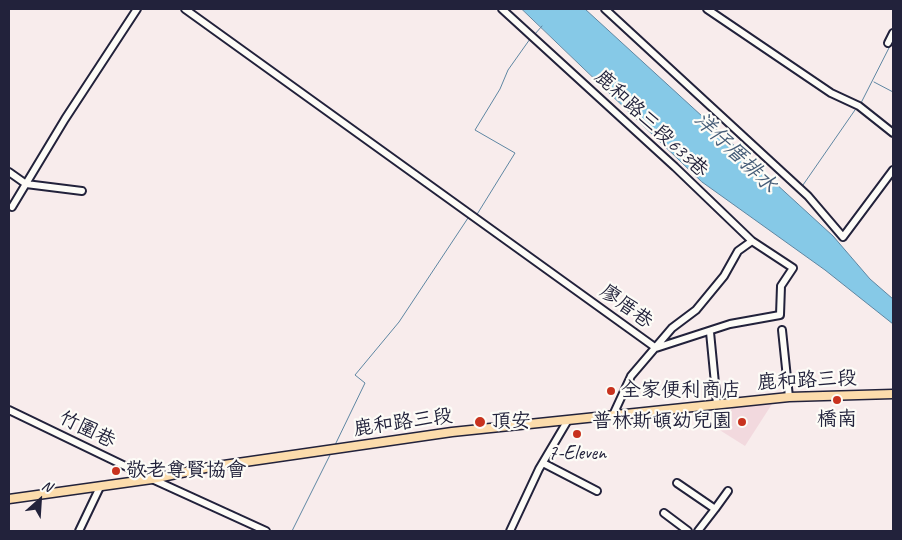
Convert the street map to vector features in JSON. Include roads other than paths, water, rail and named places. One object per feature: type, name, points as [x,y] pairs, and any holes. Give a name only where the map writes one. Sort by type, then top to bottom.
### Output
[{"type":"main road","name":"鹿和路三段","points":[[9,499],[152,479],[210,467],[446,432],[789,397],[893,394]]},
{"type":"street","points":[[12,206],[137,9]]},
{"type":"street","name":"廖厝巷","points":[[186,9],[656,348]]},
{"type":"street","name":"鹿和路三段633巷","points":[[502,9],[675,167],[752,241],[793,268],[780,286],[780,315],[730,324],[710,332]]},
{"type":"street","points":[[605,9],[808,196],[843,237],[893,170]]},
{"type":"street","points":[[707,9],[831,93],[859,106],[893,133]]},
{"type":"street","points":[[888,43],[893,33]]},
{"type":"street","points":[[9,172],[26,184],[82,190]]},
{"type":"street","points":[[613,415],[631,376],[672,328],[696,310],[724,276],[741,247],[752,241]]},
{"type":"street","points":[[782,330],[789,397]]},
{"type":"street","points":[[656,348],[710,332],[717,404]]},
{"type":"street","name":"竹圍巷","points":[[9,410],[152,479],[266,531]]},
{"type":"street","points":[[510,531],[543,463],[568,420]]},
{"type":"street","points":[[543,463],[597,491]]},
{"type":"street","points":[[677,483],[715,509]]},
{"type":"street","points":[[79,531],[100,486]]},
{"type":"street","points":[[698,531],[728,491]]},
{"type":"street","points":[[664,513],[688,531]]},
{"type":"water","name":"洋仔厝排水","points":[[522,9],[585,9],[833,236],[870,279],[893,299],[893,324],[825,270],[702,182]]},
{"type":"waterway","points":[[535,34],[542,26]]},
{"type":"waterway","points":[[476,216],[515,153],[475,130],[500,89],[508,70],[530,39]]},
{"type":"waterway","points":[[861,103],[893,40]]},
{"type":"waterway","points":[[874,82],[893,92]]},
{"type":"waterway","points":[[803,185],[855,110]]},
{"type":"waterway","points":[[335,445],[365,383],[355,375],[399,322],[468,218],[474,219]]},
{"type":"waterway","points":[[292,531],[331,453]]},
{"type":"place","name":"全家便利商店","points":[[611,391]]},
{"type":"place","name":"橋南","points":[[837,400]]},
{"type":"place","name":"頂安","points":[[480,422]]},
{"type":"place","name":"普林斯頓幼兒園","points":[[742,422]]},
{"type":"place","name":"7-Eleven","points":[[577,434]]},
{"type":"place","name":"敬老尊賢協會","points":[[116,471]]}]
